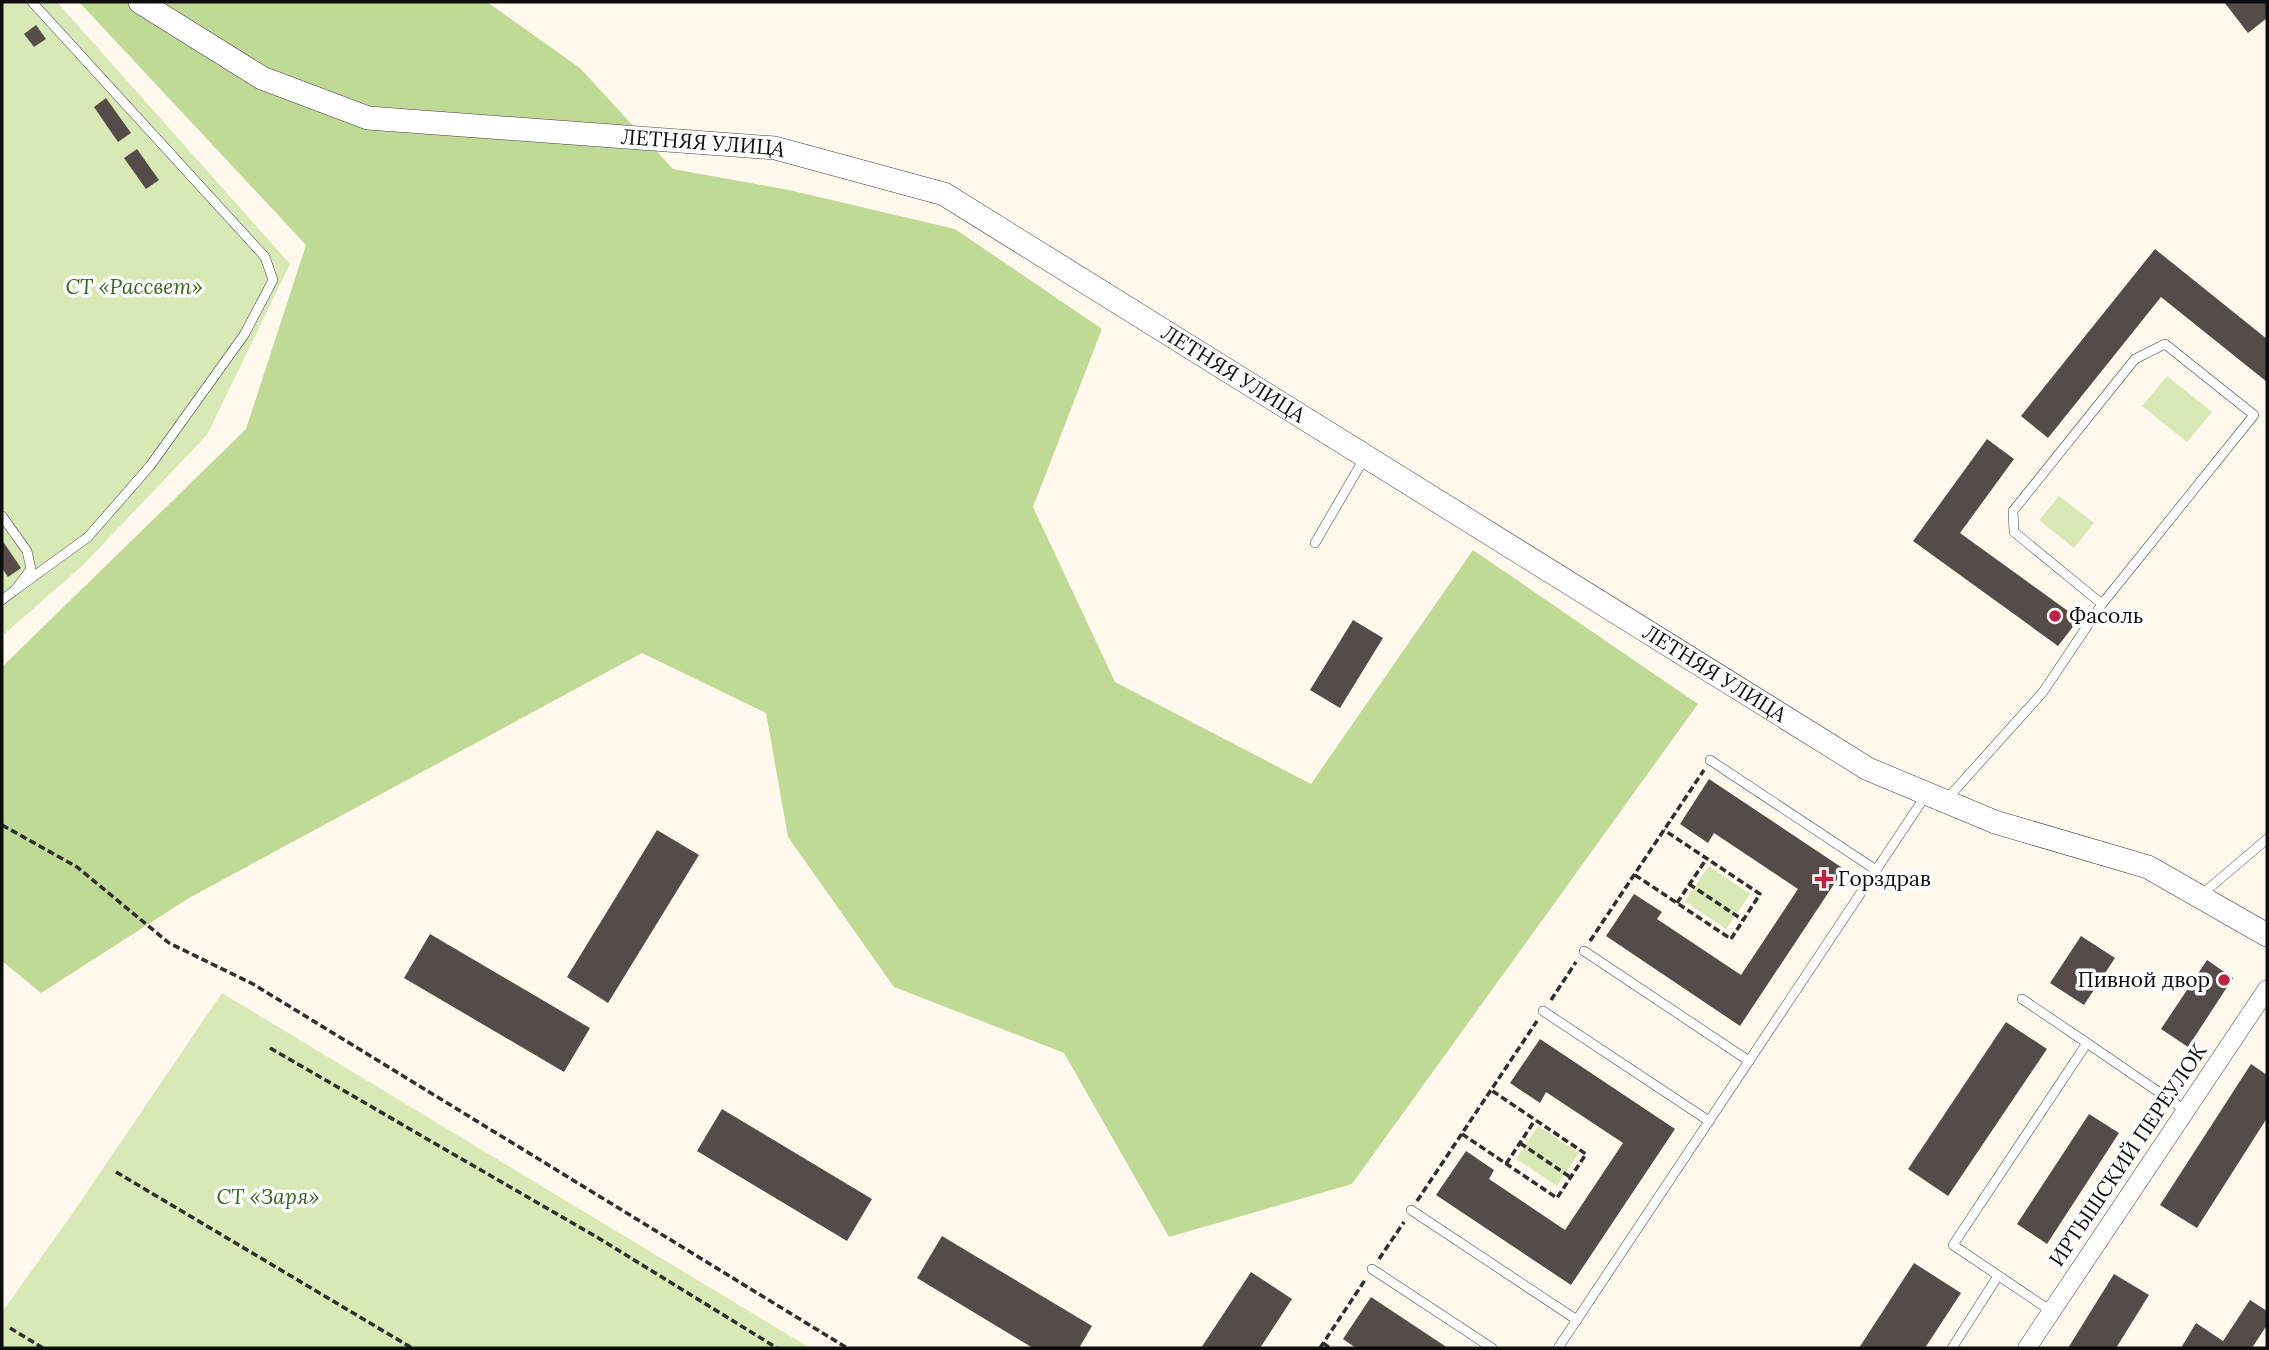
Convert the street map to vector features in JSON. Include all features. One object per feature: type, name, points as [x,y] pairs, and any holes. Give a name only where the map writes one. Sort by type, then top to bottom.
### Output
[{"type":"street","name":"ЛЕТНЯЯ УЛИЦА","points":[[139,2],[262,78],[368,118],[775,148],[944,194],[1868,769],[1995,822],[2148,867],[2267,934]]},
{"type":"street","name":"ИРТЫШСКИЙ ПЕРЕУЛОК","points":[[2027,1348],[2267,989]]},
{"type":"lane","points":[[2,600],[88,537],[150,466],[244,335],[273,280],[265,257],[32,2]]},
{"type":"lane","points":[[1558,1348],[1876,870],[1936,797],[2043,692],[2102,604],[2254,415],[2165,344],[2135,359],[2013,511],[2014,532],[2102,604]]},
{"type":"lane","points":[[1314,543],[1365,457]]},
{"type":"lane","points":[[2,516],[27,551],[32,569],[15,590]]},
{"type":"lane","points":[[1710,760],[1876,870]]},
{"type":"lane","points":[[2201,895],[2267,839]]},
{"type":"lane","points":[[1584,951],[1749,1061]]},
{"type":"lane","points":[[2022,999],[2185,1110]]},
{"type":"lane","points":[[1543,1012],[1709,1121]]},
{"type":"lane","points":[[2050,1311],[1953,1245],[2087,1043]]},
{"type":"lane","points":[[1411,1210],[1577,1320]]},
{"type":"lane","points":[[1373,1269],[1492,1348]]},
{"type":"lane","points":[[1952,1348],[1998,1276]]},
{"type":"path","points":[[1330,1348],[1321,1346],[1710,760]]},
{"type":"path","points":[[2,825],[77,867],[169,943],[253,984],[846,1348]]},
{"type":"path","points":[[1634,875],[1731,939],[1760,894],[1664,830]]},
{"type":"path","points":[[1677,903],[1707,858]]},
{"type":"path","points":[[1689,884],[1743,920]]},
{"type":"path","points":[[271,1048],[600,1239],[777,1348]]},
{"type":"path","points":[[1462,1135],[1557,1198],[1586,1154],[1491,1090]]},
{"type":"path","points":[[1506,1164],[1535,1120]]},
{"type":"path","points":[[1520,1143],[1571,1177]]},
{"type":"path","points":[[116,1172],[412,1348]]},
{"type":"path","points":[[10,1328],[43,1348]]},
{"type":"green space","name":"СТ «Рассвет»","points":[[2,2],[57,2],[290,264],[207,435],[83,565],[2,636]]},
{"type":"green space","points":[[79,2],[487,2],[580,68],[673,169],[789,190],[955,229],[1102,329],[1033,507],[1115,682],[1311,784],[1473,550],[1698,704],[1352,1184],[1169,1237],[1064,1053],[894,987],[788,837],[766,713],[642,653],[189,898],[41,993],[2,961],[2,667],[246,429],[306,245]]},
{"type":"green space","points":[[2167,376],[2212,412],[2187,442],[2142,406]]},
{"type":"green space","points":[[2059,496],[2094,523],[2074,548],[2039,520]]},
{"type":"green space","points":[[1709,866],[1750,894],[1726,929],[1685,901]]},
{"type":"green space","name":"СТ «Заря»","points":[[222,993],[810,1348],[2,1348],[2,1312]]},
{"type":"green space","points":[[1538,1126],[1579,1153],[1557,1186],[1516,1159]]},
{"type":"building","points":[[2224,2],[2267,2],[2267,18],[2248,33]]},
{"type":"building","points":[[36,25],[46,39],[34,47],[24,34]]},
{"type":"building","points":[[106,98],[131,133],[118,142],[94,107]]},
{"type":"building","points":[[137,149],[159,180],[146,189],[124,158]]},
{"type":"building","points":[[2155,249],[2267,339],[2267,382],[2161,297],[2048,438],[2021,416]]},
{"type":"building","points":[[1987,439],[2014,459],[1960,533],[2079,619],[2058,646],[1913,541]]},
{"type":"building","points":[[2,540],[21,568],[8,577],[2,568]]},
{"type":"building","points":[[1353,620],[1383,638],[1340,708],[1310,690]]},
{"type":"building","points":[[1709,779],[1844,869],[1740,1026],[1606,936],[1634,894],[1662,912],[1657,919],[1741,975],[1798,889],[1714,833],[1708,843],[1680,824]]},
{"type":"building","points":[[657,830],[699,855],[608,1003],[567,977]]},
{"type":"building","points":[[430,934],[590,1028],[564,1072],[404,978]]},
{"type":"building","points":[[2081,936],[2115,958],[2084,1005],[2050,983]]},
{"type":"building","points":[[2207,960],[2233,978],[2188,1047],[2161,1029]]},
{"type":"building","points":[[2006,1022],[2047,1049],[1948,1196],[1908,1169]]},
{"type":"building","points":[[1540,1039],[1675,1129],[1571,1285],[1436,1195],[1466,1151],[1494,1170],[1489,1179],[1565,1230],[1623,1143],[1546,1092],[1540,1103],[1510,1083]]},
{"type":"building","points":[[2251,1064],[2267,1075],[2267,1118],[2197,1228],[2160,1205]]},
{"type":"building","points":[[722,1109],[872,1199],[847,1241],[697,1151]]},
{"type":"building","points":[[2089,1114],[2119,1133],[2047,1244],[2017,1224]]},
{"type":"building","points":[[942,1236],[1092,1326],[1079,1348],[1033,1348],[917,1278]]},
{"type":"building","points":[[1914,1263],[1961,1293],[1925,1348],[1859,1348]]},
{"type":"building","points":[[1251,1272],[1292,1299],[1260,1348],[1201,1348]]},
{"type":"building","points":[[2114,1274],[2149,1295],[2116,1348],[2068,1348]]},
{"type":"building","points":[[1371,1297],[1448,1348],[1356,1348],[1343,1339]]},
{"type":"building","points":[[2250,1300],[2267,1311],[2267,1325],[2252,1348],[2181,1348],[2196,1323],[2223,1341]]},
{"type":"place","name":"Фасоль","points":[[2055,616]]},
{"type":"place","name":"Горздрав","points":[[1824,879]]},
{"type":"place","name":"Пивной двор","points":[[2224,980]]}]
